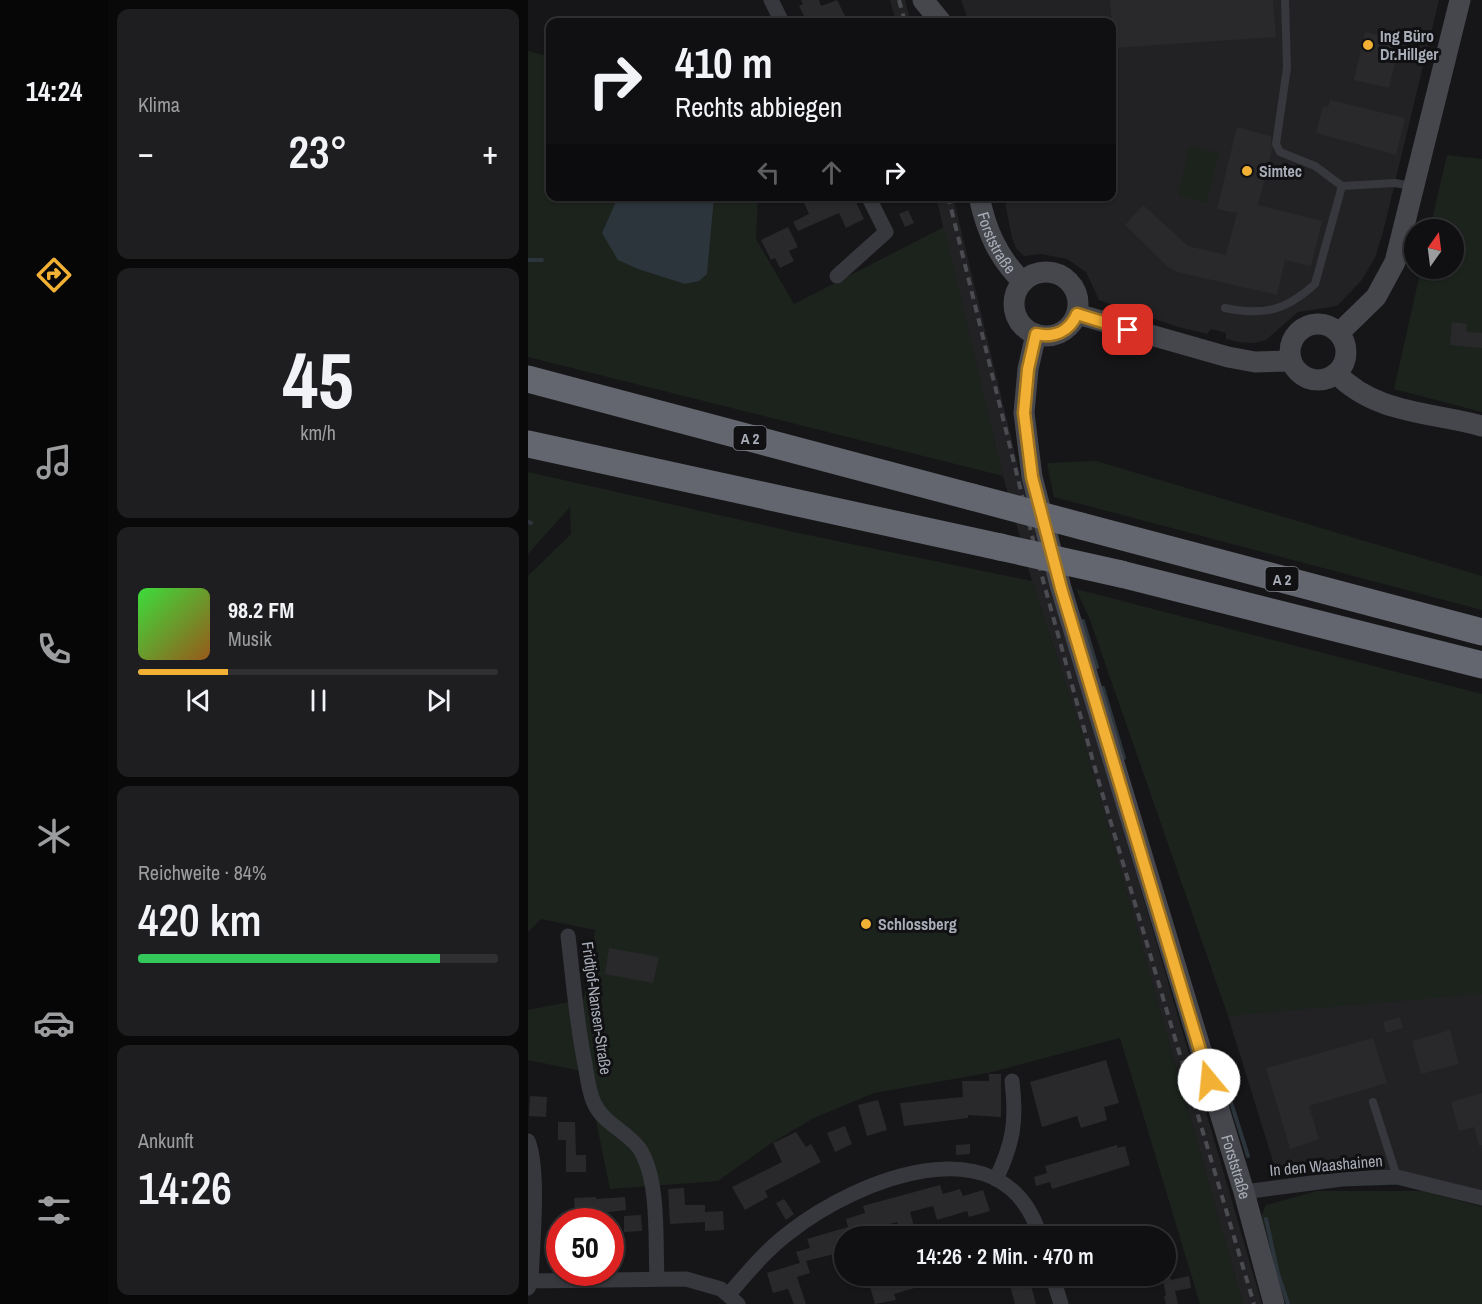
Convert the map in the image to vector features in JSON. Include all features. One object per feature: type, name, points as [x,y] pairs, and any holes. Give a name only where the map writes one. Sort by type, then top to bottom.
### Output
[{"type":"highway","name":"A 2","points":[[528,379],[1482,632]]},
{"type":"highway","name":"A 2","points":[[528,444],[1121,574],[1482,666]]},
{"type":"main road","points":[[923,0],[938,18]]},
{"type":"main road","points":[[1339,333],[1363,313],[1387,280],[1402,243],[1460,0]]},
{"type":"main road","name":"Forststraße","points":[[980,201],[991,239],[1005,262],[1023,282]]},
{"type":"main road","points":[[1044,272],[1066,278],[1076,291],[1077,314],[1069,326],[1057,334],[1036,334],[1023,326],[1015,312],[1015,296],[1023,282],[1044,272]]},
{"type":"main road","points":[[1077,314],[1228,357],[1254,362],[1291,361]]},
{"type":"main road","points":[[1328,325],[1339,333],[1346,351],[1343,363],[1336,373],[1324,379],[1310,379],[1298,372],[1291,361],[1292,340],[1307,326],[1328,325]]},
{"type":"main road","name":"Forststraße","points":[[1036,334],[1028,369],[1024,413],[1032,477],[1064,598],[1244,1192],[1274,1304]]},
{"type":"main road","points":[[1336,373],[1346,384],[1383,405],[1482,426]]},
{"type":"street","points":[[771,0],[780,18]]},
{"type":"street","points":[[837,276],[886,232],[870,201]]},
{"type":"street","name":"Fridtjof-Nansen-Straße","points":[[568,936],[579,1034],[594,1102],[606,1118],[622,1130],[638,1147],[647,1162],[652,1179],[657,1278]]},
{"type":"street","points":[[996,1179],[1010,1149],[1014,1131],[1012,1081]]},
{"type":"street","points":[[528,1142],[532,1158],[534,1212],[529,1283],[657,1278],[699,1281],[734,1299],[763,1256],[788,1233],[820,1211],[855,1192],[905,1175],[938,1169],[965,1169],[996,1179],[1024,1204],[1035,1226]]},
{"type":"street","name":"In den Waashainen","points":[[1244,1192],[1342,1179],[1397,1177],[1482,1198]]},
{"type":"street","points":[[1055,1286],[1061,1304]]},
{"type":"lane","points":[[1285,0],[1287,68],[1276,144],[1280,152],[1315,166],[1341,186],[1395,183],[1416,187]]},
{"type":"lane","points":[[1225,308],[1248,313],[1274,311],[1315,284],[1341,186]]},
{"type":"lane","points":[[1373,1101],[1397,1177]]},
{"type":"shaded area","points":[[890,0],[905,0],[910,18],[895,18]]},
{"type":"shaded area","points":[[961,0],[1439,0],[1383,232],[1375,258],[1361,281],[1337,306],[1298,312],[1266,340],[1255,343],[1238,342],[1226,339],[1226,333],[1211,329],[1207,334],[1178,327],[1099,300],[1086,272],[1067,259],[1041,254],[1024,256],[1016,248],[1012,238],[1005,201],[1116,201],[1116,18],[968,18]]},
{"type":"shaded area","points":[[528,51],[546,56],[546,201],[758,201],[756,239],[794,304],[944,227],[1003,476],[528,357]]},
{"type":"shaded area","points":[[1189,146],[1219,153],[1207,203],[1178,196]]},
{"type":"shaded area","points":[[1447,155],[1482,159],[1482,412],[1394,389],[1419,279],[1464,279],[1464,219],[1432,219]]},
{"type":"shaded area","points":[[616,201],[714,201],[707,274],[699,281],[685,284],[618,260],[602,233]]},
{"type":"shaded area","points":[[937,201],[954,201],[1022,482],[1262,1304],[1243,1304],[1081,731],[1032,581],[1003,476]]},
{"type":"shaded area","points":[[1096,461],[1482,576],[1482,610],[1054,497],[1047,463]]},
{"type":"shaded area","points":[[528,472],[803,534],[1032,581],[1081,731],[1243,1304],[1200,1304],[1120,1038],[988,1073],[874,1093],[814,1118],[770,1144],[718,1181],[610,1189],[586,1072],[528,1060],[528,1010],[584,999],[595,930],[541,919],[528,932],[528,576],[571,534],[570,507],[528,554]]},
{"type":"shaded area","points":[[1076,589],[1482,694],[1482,994],[1228,1016],[1090,620]]},
{"type":"shaded area","points":[[1482,990],[1482,1192],[1404,1173],[1275,1168],[1228,1016],[1232,1007]]},
{"type":"shaded area","points":[[1317,1191],[1423,1191],[1482,1207],[1482,1304],[1287,1304],[1261,1217],[1266,1205]]},
{"type":"building","points":[[801,0],[819,0],[821,6],[837,0],[846,18],[805,18],[799,6],[803,4]]},
{"type":"building","points":[[1110,0],[1273,0],[1276,37],[1116,48],[1116,18],[1112,18]]},
{"type":"building","points":[[1365,32],[1400,40],[1389,88],[1354,80]]},
{"type":"building","points":[[1330,100],[1405,118],[1396,155],[1316,133],[1323,106],[1328,107]]},
{"type":"building","name":"Simtec","points":[[1237,127],[1271,136],[1272,149],[1258,205],[1322,221],[1311,266],[1285,260],[1277,295],[1177,272],[1167,266],[1125,225],[1143,205],[1188,246],[1226,255],[1237,213],[1217,209]]},
{"type":"building","points":[[803,201],[855,201],[864,219],[846,228],[839,213],[798,231],[793,222],[809,214]]},
{"type":"building","points":[[908,210],[914,223],[905,227],[899,214]]},
{"type":"building","points":[[788,227],[798,247],[789,251],[794,261],[780,268],[775,258],[771,260],[761,240]]},
{"type":"building","points":[[1452,322],[1467,324],[1466,332],[1482,333],[1482,348],[1450,345]]},
{"type":"building","points":[[609,948],[659,957],[653,983],[605,974]]},
{"type":"building","points":[[1400,1017],[1403,1028],[1386,1033],[1383,1022]]},
{"type":"building","points":[[1450,1030],[1459,1064],[1421,1074],[1412,1041]]},
{"type":"building","points":[[1373,1038],[1387,1083],[1309,1106],[1319,1139],[1290,1149],[1266,1068]]},
{"type":"building","points":[[1106,1060],[1119,1103],[1104,1107],[1107,1120],[1081,1128],[1077,1116],[1042,1127],[1030,1082]]},
{"type":"building","points":[[989,1074],[1001,1074],[1001,1117],[968,1115],[968,1118],[904,1126],[900,1103],[963,1097],[962,1081],[989,1081]]},
{"type":"building","points":[[1482,1093],[1482,1145],[1479,1146],[1474,1127],[1459,1131],[1451,1102]]},
{"type":"building","points":[[530,1096],[547,1097],[546,1117],[529,1116]]},
{"type":"building","points":[[878,1100],[887,1130],[867,1136],[858,1105]]},
{"type":"building","points":[[558,1122],[575,1122],[576,1155],[586,1155],[586,1172],[566,1172],[566,1140],[558,1140]]},
{"type":"building","points":[[845,1126],[852,1144],[835,1152],[827,1133]]},
{"type":"building","points":[[796,1132],[806,1147],[811,1144],[821,1162],[765,1191],[768,1197],[745,1210],[732,1187],[782,1162],[773,1143]]},
{"type":"building","points":[[970,1144],[970,1154],[956,1155],[956,1145]]},
{"type":"building","points":[[1117,1145],[1117,1148],[1125,1146],[1130,1165],[1052,1189],[1050,1182],[1036,1186],[1034,1177],[1047,1173],[1045,1166]]},
{"type":"building","points":[[940,1185],[943,1194],[960,1189],[963,1196],[983,1190],[990,1211],[969,1217],[967,1211],[937,1220],[933,1206],[910,1212],[914,1226],[898,1226],[897,1222],[883,1226],[848,1226],[846,1219],[865,1213],[863,1206]]},
{"type":"building","points":[[684,1188],[685,1205],[705,1205],[705,1212],[723,1211],[724,1230],[705,1231],[705,1222],[670,1224],[668,1189]]},
{"type":"building","points":[[625,1197],[626,1210],[624,1208],[575,1208],[574,1198]]},
{"type":"building","points":[[784,1199],[794,1214],[786,1220],[776,1203]]},
{"type":"building","points":[[641,1215],[642,1231],[624,1232],[624,1216]]},
{"type":"building","points":[[834,1231],[834,1254],[806,1261],[810,1273],[797,1277],[806,1304],[794,1304],[788,1289],[773,1293],[767,1273],[800,1263],[796,1252],[810,1248],[807,1239]]},
{"type":"building","points":[[1189,1276],[1191,1288],[1175,1291],[1178,1304],[1166,1304],[1164,1296],[1166,1295],[1164,1286],[1176,1286],[1176,1279]]},
{"type":"building","points":[[1010,1286],[1031,1286],[1036,1304],[1015,1304]]},
{"type":"building","points":[[870,1287],[918,1287],[894,1294],[896,1300],[875,1304]]},
{"type":"waterway","points":[[528,260],[542,260]]},
{"type":"waterway","points":[[1083,621],[1097,667]]},
{"type":"waterway","points":[[1103,688],[1124,758]]},
{"type":"waterway","points":[[1217,1068],[1229,1096],[1248,1156]]},
{"type":"waterway","points":[[1266,1219],[1278,1274],[1288,1304]]},
{"type":"railway","points":[[899,0],[904,18]]},
{"type":"railway","points":[[949,201],[1044,584],[1098,779],[1254,1304]]},
{"type":"place","name":"Ing Büro Dr.Hillger","points":[[1368,45]]},
{"type":"place","name":"Simtec","points":[[1247,171]]},
{"type":"place","name":"Schlossberg","points":[[866,924]]},
{"type":"route","points":[[1128,330],[1077,314],[1074,321],[1064,331],[1050,336],[1036,334],[1025,391],[1025,434],[1032,477],[1061,588],[1209,1080]]}]
